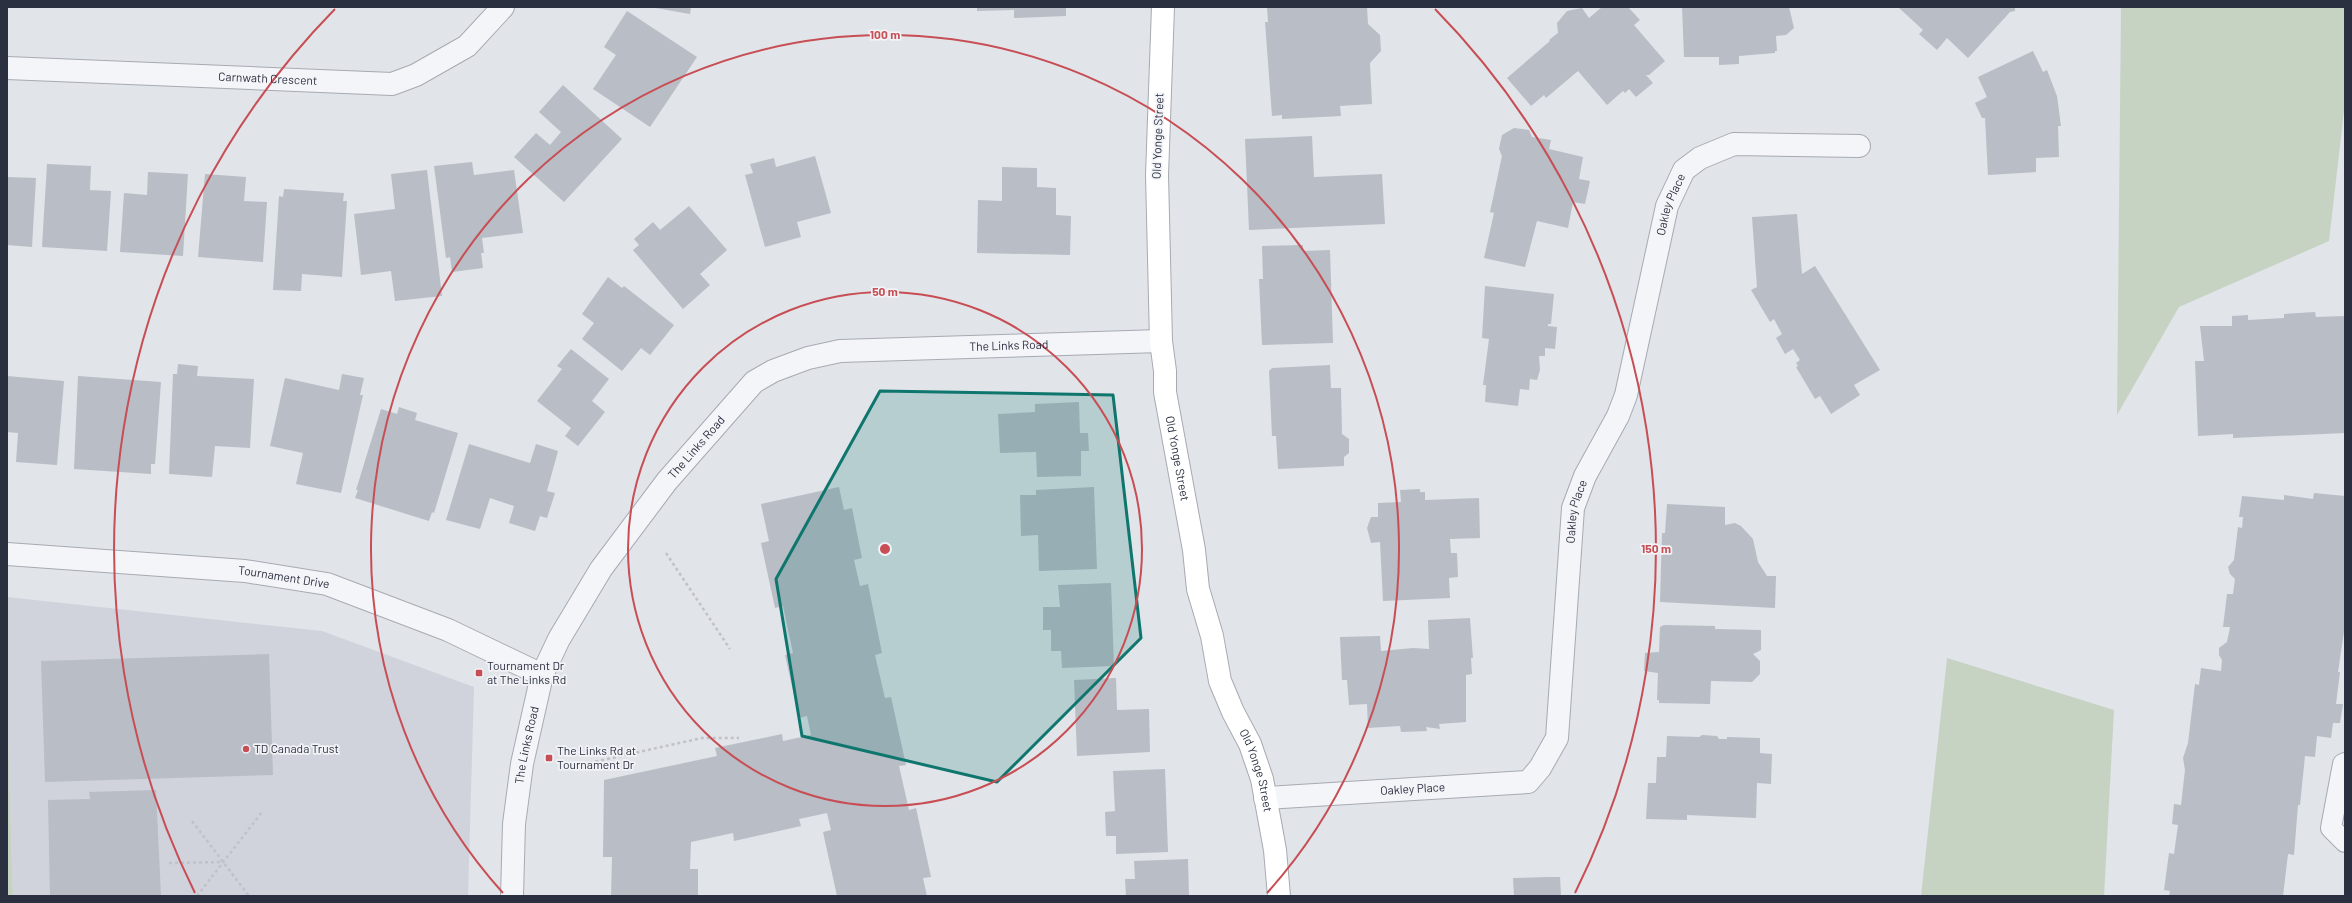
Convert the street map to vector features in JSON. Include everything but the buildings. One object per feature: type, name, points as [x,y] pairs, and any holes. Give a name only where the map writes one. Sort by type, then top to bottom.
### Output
[{"type":"street","name":"Carnwath Crescent","points":[[7,68],[392,84],[416,74],[467,46],[503,7]]},
{"type":"street","name":"Old Yonge Street","points":[[1162,7],[1157,175],[1161,341],[1165,371],[1165,392],[1194,550],[1198,589],[1212,636],[1220,681],[1233,712],[1250,744],[1262,779],[1275,850],[1279,896]]},
{"type":"street","name":"Oakley Place","points":[[1265,798],[1528,782],[1540,768],[1557,738],[1573,508],[1585,476],[1623,406],[1667,206],[1675,185],[1684,170],[1700,158],[1734,144],[1859,146]]},
{"type":"street","name":"The Links Road","points":[[512,896],[514,824],[520,779],[542,675],[559,639],[601,569],[668,481],[754,382],[773,371],[808,358],[840,351],[1161,341]]},
{"type":"street","name":"Tournament Drive","points":[[7,554],[245,571],[327,584],[448,630],[542,675]]},
{"type":"lane","points":[[2345,763],[2342,764],[2331,828],[2345,842]]},
{"type":"path","points":[[666,553],[730,650]]},
{"type":"path","points":[[566,768],[702,738],[739,738]]},
{"type":"path","points":[[197,896],[262,812]]},
{"type":"path","points":[[192,821],[249,896]]},
{"type":"path","points":[[169,863],[224,862]]},
{"type":"highlighted area","points":[[880,391],[1113,395],[1141,638],[997,782],[802,736],[776,579]]},
{"type":"shaded area","points":[[7,597],[322,631],[474,687],[468,896],[13,896],[7,700]]},
{"type":"green space","points":[[2121,7],[2345,7],[2345,102],[2329,241],[2179,307],[2117,415]]},
{"type":"green space","points":[[1947,658],[2114,710],[2104,896],[1921,896]]},
{"type":"green space","points":[[7,700],[13,896],[7,896]]},
{"type":"place","name":"Tournament Dr at The Links Rd","points":[[479,673]]},
{"type":"place","name":"TD Canada Trust","points":[[246,749]]},
{"type":"place","name":"The Links Rd at Tournament Dr","points":[[549,758]]}]
